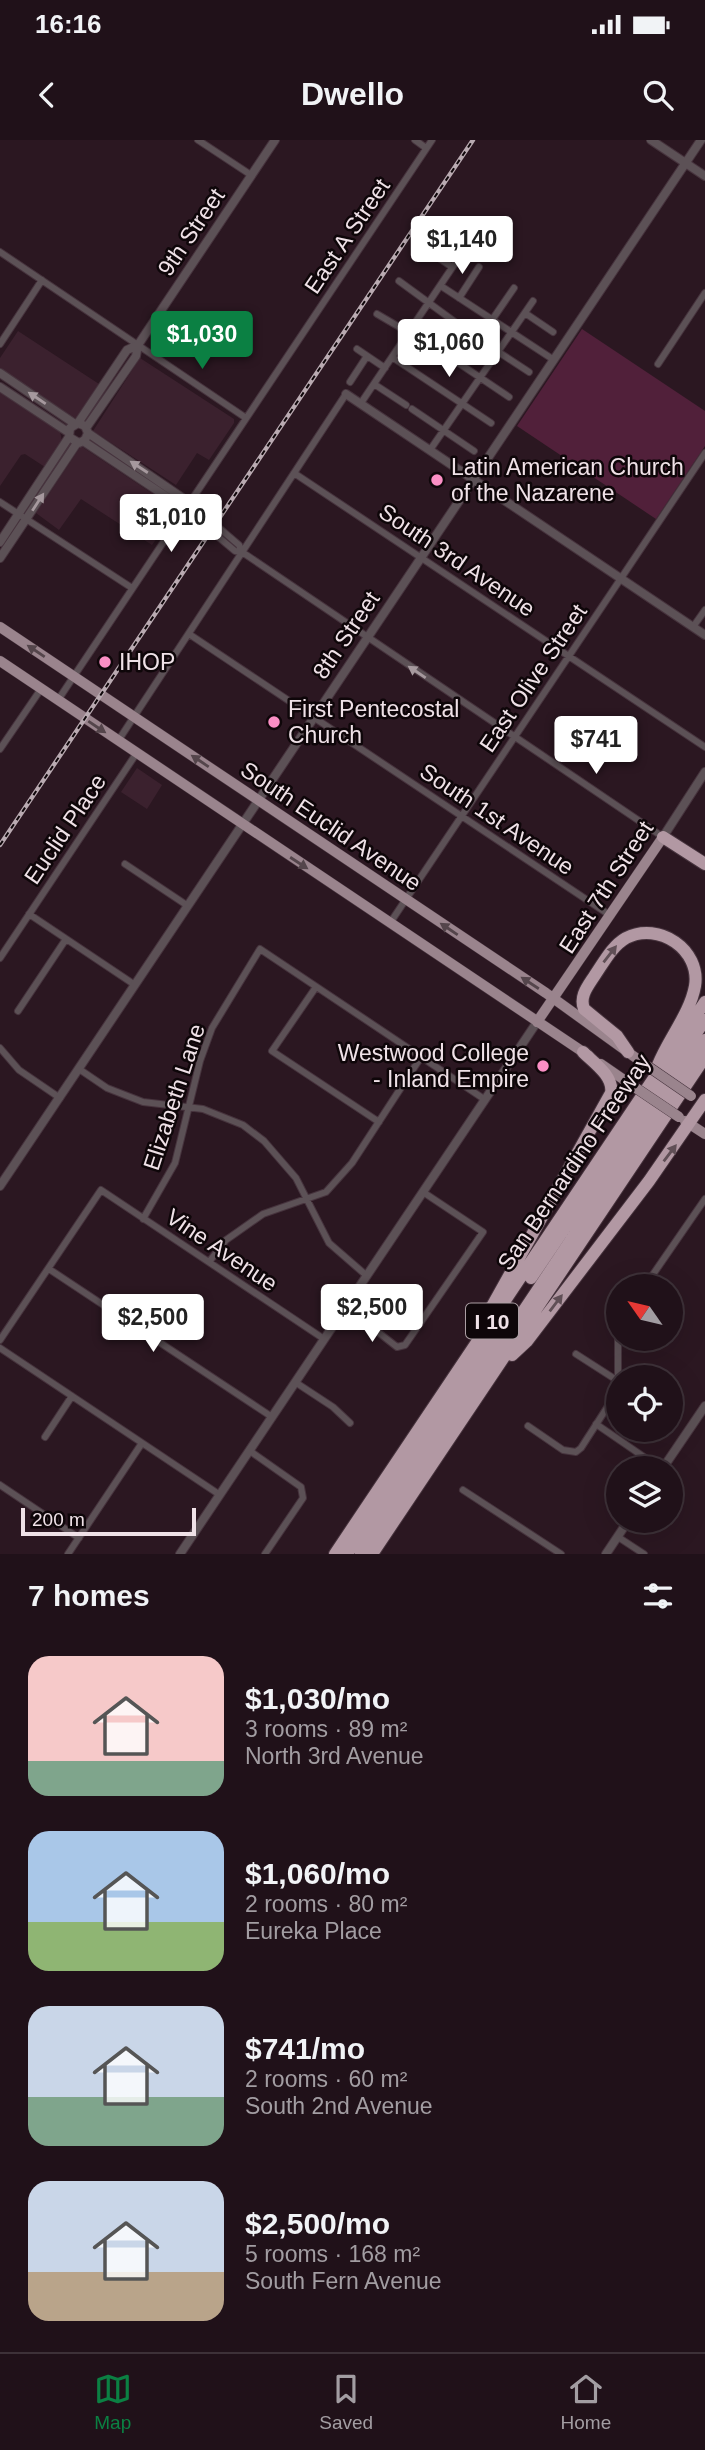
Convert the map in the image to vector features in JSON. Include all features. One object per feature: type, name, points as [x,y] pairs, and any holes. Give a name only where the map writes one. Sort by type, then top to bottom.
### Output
[{"type":"highway","points":[[663,838],[705,864]]},
{"type":"highway","points":[[628,1052],[617,1036],[584,1009],[584,995],[620,943],[638,934],[659,934],[684,949],[694,965],[696,979],[693,995],[667,1042],[649,1088]]},
{"type":"highway","name":"San Bernardino Freeway","points":[[335,1554],[705,1002]]},
{"type":"highway","points":[[347,1554],[705,1020]]},
{"type":"highway","points":[[361,1554],[705,1040]]},
{"type":"highway","points":[[456,1375],[611,1093],[611,1086],[604,1073],[583,1052]]},
{"type":"highway","name":"I 10","points":[[372,1554],[705,1057]]},
{"type":"highway","points":[[494,1372],[527,1341],[685,1121],[704,1104]]},
{"type":"main road","name":"South Euclid Avenue","points":[[0,627],[554,999],[704,1104]]},
{"type":"main road","name":"South Euclid Avenue","points":[[0,661],[705,1134]]},
{"type":"main road","name":"East 7th Street","points":[[537,1022],[663,838]]},
{"type":"street","points":[[198,140],[251,175]]},
{"type":"street","name":"9th Street","points":[[0,542],[22,517],[136,356],[138,345],[275,140]]},
{"type":"street","points":[[415,140],[426,148]]},
{"type":"street","name":"East A Street","points":[[58,700],[432,140]]},
{"type":"street","points":[[651,140],[705,176]]},
{"type":"street","name":"8th Street","points":[[0,1186],[701,140]]},
{"type":"street","points":[[424,248],[452,267]]},
{"type":"street","points":[[0,252],[246,418]]},
{"type":"street","points":[[361,404],[462,253]]},
{"type":"street","points":[[459,298],[480,267]]},
{"type":"street","points":[[0,344],[42,280]]},
{"type":"street","points":[[399,281],[455,322]]},
{"type":"street","points":[[441,286],[554,360]]},
{"type":"street","points":[[492,320],[514,288]]},
{"type":"street","points":[[658,364],[705,293]]},
{"type":"street","points":[[430,450],[533,301]]},
{"type":"street","points":[[525,313],[553,331]]},
{"type":"street","points":[[377,314],[403,332],[410,331],[509,397]]},
{"type":"street","points":[[474,336],[529,372]]},
{"type":"street","name":"9th Street","points":[[76,424],[127,350],[138,345]]},
{"type":"street","points":[[357,349],[385,368]]},
{"type":"street","points":[[350,382],[367,356]]},
{"type":"street","points":[[392,357],[491,423]]},
{"type":"street","points":[[0,373],[76,424],[79,436]]},
{"type":"street","points":[[374,384],[474,451]]},
{"type":"street","points":[[0,387],[187,506],[234,551],[242,552],[663,838]]},
{"type":"street","points":[[118,741],[346,394],[705,635]]},
{"type":"street","name":"East Olive Street","points":[[390,923],[705,453]]},
{"type":"street","name":"South 3rd Avenue","points":[[294,473],[705,747]]},
{"type":"street","points":[[0,502],[132,589]]},
{"type":"street","name":"9th Street","points":[[0,558],[22,517]]},
{"type":"street","points":[[693,627],[705,610]]},
{"type":"street","name":"South 1st Avenue","points":[[189,634],[611,916]]},
{"type":"street","points":[[0,749],[41,689]]},
{"type":"street","name":"Euclid Place","points":[[0,958],[136,754]]},
{"type":"street","name":"East 7th Street","points":[[663,838],[705,772]]},
{"type":"street","points":[[125,864],[188,906]]},
{"type":"street","points":[[29,914],[135,985]]},
{"type":"street","points":[[18,1011],[66,939]]},
{"type":"street","name":"Elizabeth Lane","points":[[143,1219],[176,1163],[200,1061],[212,1028],[260,949],[317,987]]},
{"type":"street","points":[[379,1122],[272,1051],[317,987],[484,1099]]},
{"type":"street","points":[[180,1554],[537,1022]]},
{"type":"street","points":[[0,1048],[19,1070],[60,1098]]},
{"type":"street","points":[[209,1262],[226,1240],[263,1214],[326,1192],[379,1122],[421,1057]]},
{"type":"street","points":[[79,1069],[107,1088],[143,1102],[218,1113],[253,1133],[285,1163],[329,1243],[367,1276]]},
{"type":"street","name":"Vine Avenue","points":[[49,1269],[101,1191],[324,1339]]},
{"type":"street","points":[[346,1307],[397,1347],[405,1345],[482,1232],[422,1192]]},
{"type":"street","points":[[653,1274],[703,1201]]},
{"type":"street","points":[[0,1340],[49,1269],[272,1417]]},
{"type":"street","points":[[0,1348],[220,1495]]},
{"type":"street","points":[[576,1354],[606,1373]]},
{"type":"street","points":[[295,1382],[333,1407],[349,1423]]},
{"type":"street","points":[[45,1437],[72,1396]]},
{"type":"street","points":[[528,1426],[570,1452],[582,1448],[606,1404]]},
{"type":"street","points":[[671,1456],[702,1417],[705,1406]]},
{"type":"street","points":[[596,1424],[644,1456]]},
{"type":"street","points":[[68,1554],[142,1443]]},
{"type":"street","points":[[250,1451],[301,1487],[304,1492],[303,1498],[265,1554]]},
{"type":"street","points":[[0,1485],[79,1538]]},
{"type":"street","points":[[463,1490],[561,1554]]},
{"type":"street","points":[[606,1554],[620,1533]]},
{"type":"street","points":[[618,1537],[644,1554]]},
{"type":"shaded area","points":[[582,329],[705,411],[705,446],[656,519],[517,426]]},
{"type":"shaded area","points":[[18,331],[99,384],[77,419],[0,370],[0,358]]},
{"type":"shaded area","points":[[140,358],[234,419],[209,460],[197,453],[176,485],[93,431]]},
{"type":"shaded area","points":[[0,390],[60,431],[62,441],[45,467],[25,454],[21,455],[0,486]]},
{"type":"shaded area","points":[[81,446],[177,510],[152,545],[81,499],[59,530],[36,513]]},
{"type":"shaded area","points":[[137,768],[162,785],[147,809],[121,792]]},
{"type":"railway","points":[[0,845],[473,140]]},
{"type":"place","name":"Latin American Church of the Nazarene","points":[[437,480]]},
{"type":"place","name":"IHOP","points":[[105,662]]},
{"type":"place","name":"First Pentecostal Church","points":[[274,722]]},
{"type":"place","name":"Westwood College - Inland Empire","points":[[543,1066]]}]
